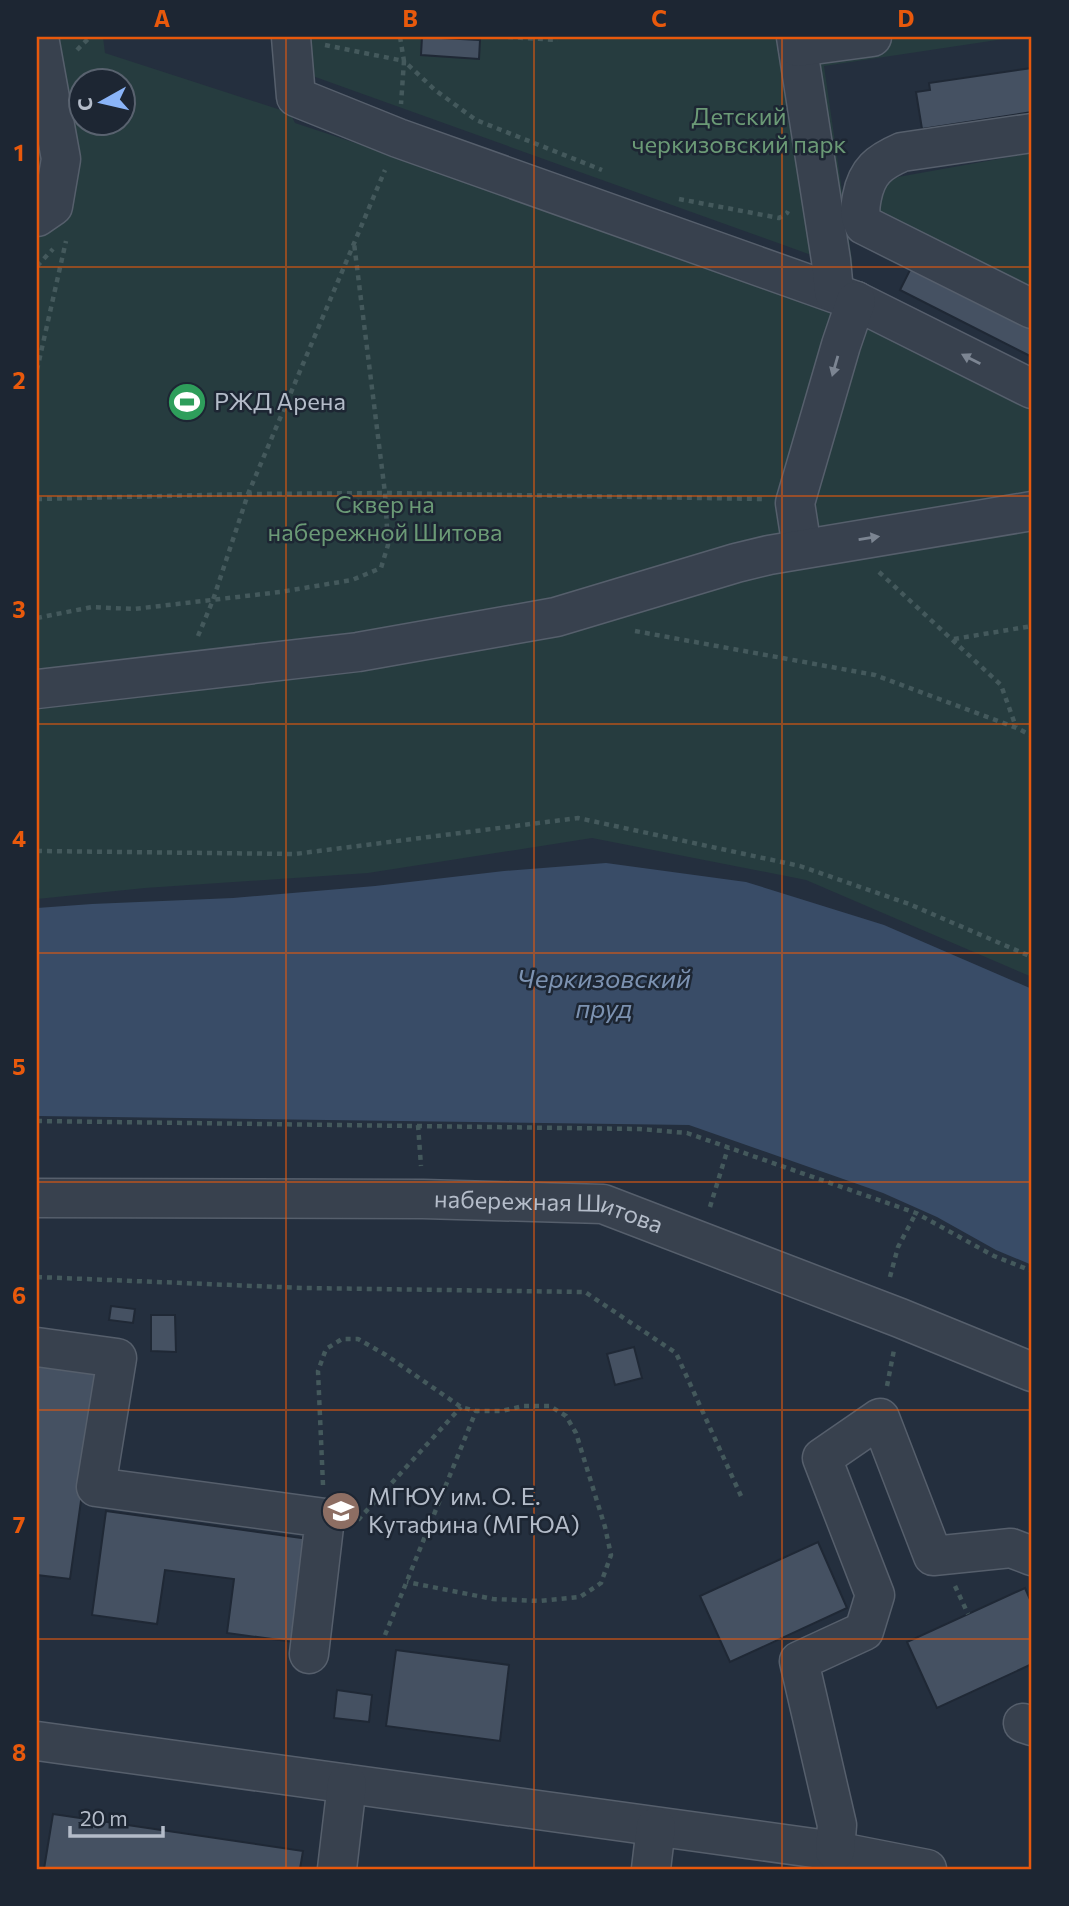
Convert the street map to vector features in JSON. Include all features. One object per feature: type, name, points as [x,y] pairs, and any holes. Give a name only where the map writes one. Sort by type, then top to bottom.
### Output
[{"type":"street","points":[[39,37],[61,159],[52,225]]},
{"type":"street","points":[[291,37],[296,97],[398,138],[845,297],[1032,389]]},
{"type":"street","points":[[802,548],[795,503],[841,345],[845,297],[829,247],[797,42],[872,37]]},
{"type":"street","points":[[1032,133],[902,152],[886,159],[872,170],[865,183],[860,217],[864,225],[1032,309]]},
{"type":"street","points":[[37,689],[358,652],[555,617],[736,563],[802,548],[1032,511]]},
{"type":"street","name":"набережная Шитова","points":[[37,1198],[423,1199],[603,1204],[900,1318],[1032,1372]]},
{"type":"street","points":[[37,1347],[117,1358],[96,1487],[341,1519],[309,1654]]},
{"type":"street","points":[[835,1851],[837,1825],[799,1661],[864,1631],[875,1595],[822,1458],[880,1418],[933,1556],[1010,1548],[1032,1556]]},
{"type":"street","points":[[37,1741],[835,1851],[927,1869]]},
{"type":"street","points":[[337,1869],[347,1784]]},
{"type":"street","points":[[651,1869],[656,1827]]},
{"type":"path","points":[[400,37],[404,61],[435,90],[476,120],[602,170]]},
{"type":"path","points":[[508,37],[558,40]]},
{"type":"path","points":[[677,198],[779,218],[787,212],[789,203]]},
{"type":"path","points":[[37,370],[52,225]]},
{"type":"path","points":[[37,618],[92,607],[134,609],[213,600],[279,592],[352,580],[381,568],[388,545],[385,493],[354,242],[248,494],[213,600]]},
{"type":"path","points":[[37,499],[385,493],[777,499]]},
{"type":"path","points":[[872,566],[1001,685],[1017,728]]},
{"type":"path","points":[[953,639],[1032,626]]},
{"type":"path","points":[[623,629],[875,675],[1032,736]]},
{"type":"path","points":[[37,851],[295,854],[578,818],[800,866],[909,904],[1032,957]]},
{"type":"path","points":[[37,1121],[640,1129],[687,1133],[916,1213],[994,1256],[1032,1272]]},
{"type":"path","points":[[418,1125],[420,1154]]},
{"type":"path","points":[[718,1181],[729,1148]]},
{"type":"path","points":[[898,1247],[916,1213]]},
{"type":"path","points":[[37,1277],[303,1288],[584,1292],[676,1353],[741,1496]]},
{"type":"path","points":[[880,1418],[900,1318]]},
{"type":"path","points":[[341,1519],[318,1371],[326,1349],[342,1339],[358,1339],[461,1407],[476,1411],[501,1411],[524,1406],[550,1406],[566,1416],[576,1433],[606,1527],[611,1555],[601,1583],[580,1597],[540,1601],[493,1599],[407,1583]]},
{"type":"path","points":[[341,1519],[461,1407]]},
{"type":"path","points":[[385,1635],[476,1411]]},
{"type":"green space","name":"Сквер на набережной Шитова","points":[[37,37],[103,37],[105,53],[290,113],[295,123],[800,290],[1032,398],[1032,977],[806,880],[592,838],[368,873],[145,888],[37,899]]},
{"type":"green space","name":"Детский черкизовский парк","points":[[304,37],[1017,37],[824,66],[853,267],[814,256],[307,74]]},
{"type":"green space","points":[[1032,153],[1032,303],[866,207],[881,187],[898,177]]},
{"type":"water","name":"Черкизовский пруд","points":[[606,863],[746,882],[884,925],[1032,989],[1032,1265],[996,1250],[937,1217],[883,1193],[689,1125],[37,1116],[37,908],[233,898]]},
{"type":"building","points":[[422,37],[480,40],[479,59],[421,55]]},
{"type":"building","points":[[1032,68],[1032,112],[922,129],[916,92],[930,90],[929,83]]},
{"type":"building","points":[[912,266],[1032,327],[1032,357],[900,290]]},
{"type":"building","points":[[111,1306],[135,1309],[133,1323],[109,1320]]},
{"type":"building","points":[[151,1315],[175,1315],[176,1352],[151,1351]]},
{"type":"building","points":[[634,1347],[642,1378],[615,1385],[607,1354]]},
{"type":"building","points":[[37,1365],[99,1373],[70,1579],[37,1575]]},
{"type":"building","points":[[106,1511],[309,1539],[294,1642],[227,1633],[234,1579],[165,1570],[157,1624],[92,1615]]},
{"type":"building","points":[[818,1542],[847,1608],[730,1662],[700,1596]]},
{"type":"building","points":[[1025,1588],[1032,1604],[1032,1664],[937,1708],[907,1642]]},
{"type":"building","points":[[396,1650],[509,1665],[500,1741],[386,1726]]},
{"type":"building","points":[[337,1690],[372,1695],[369,1722],[334,1718]]},
{"type":"building","points":[[53,1814],[303,1851],[300,1869],[44,1869]]},
{"type":"place","name":"РЖД Арена","points":[[187,402]]},
{"type":"place","name":"МГЮУ им. О. Е. Кутафина (МГЮА)","points":[[341,1511]]}]
